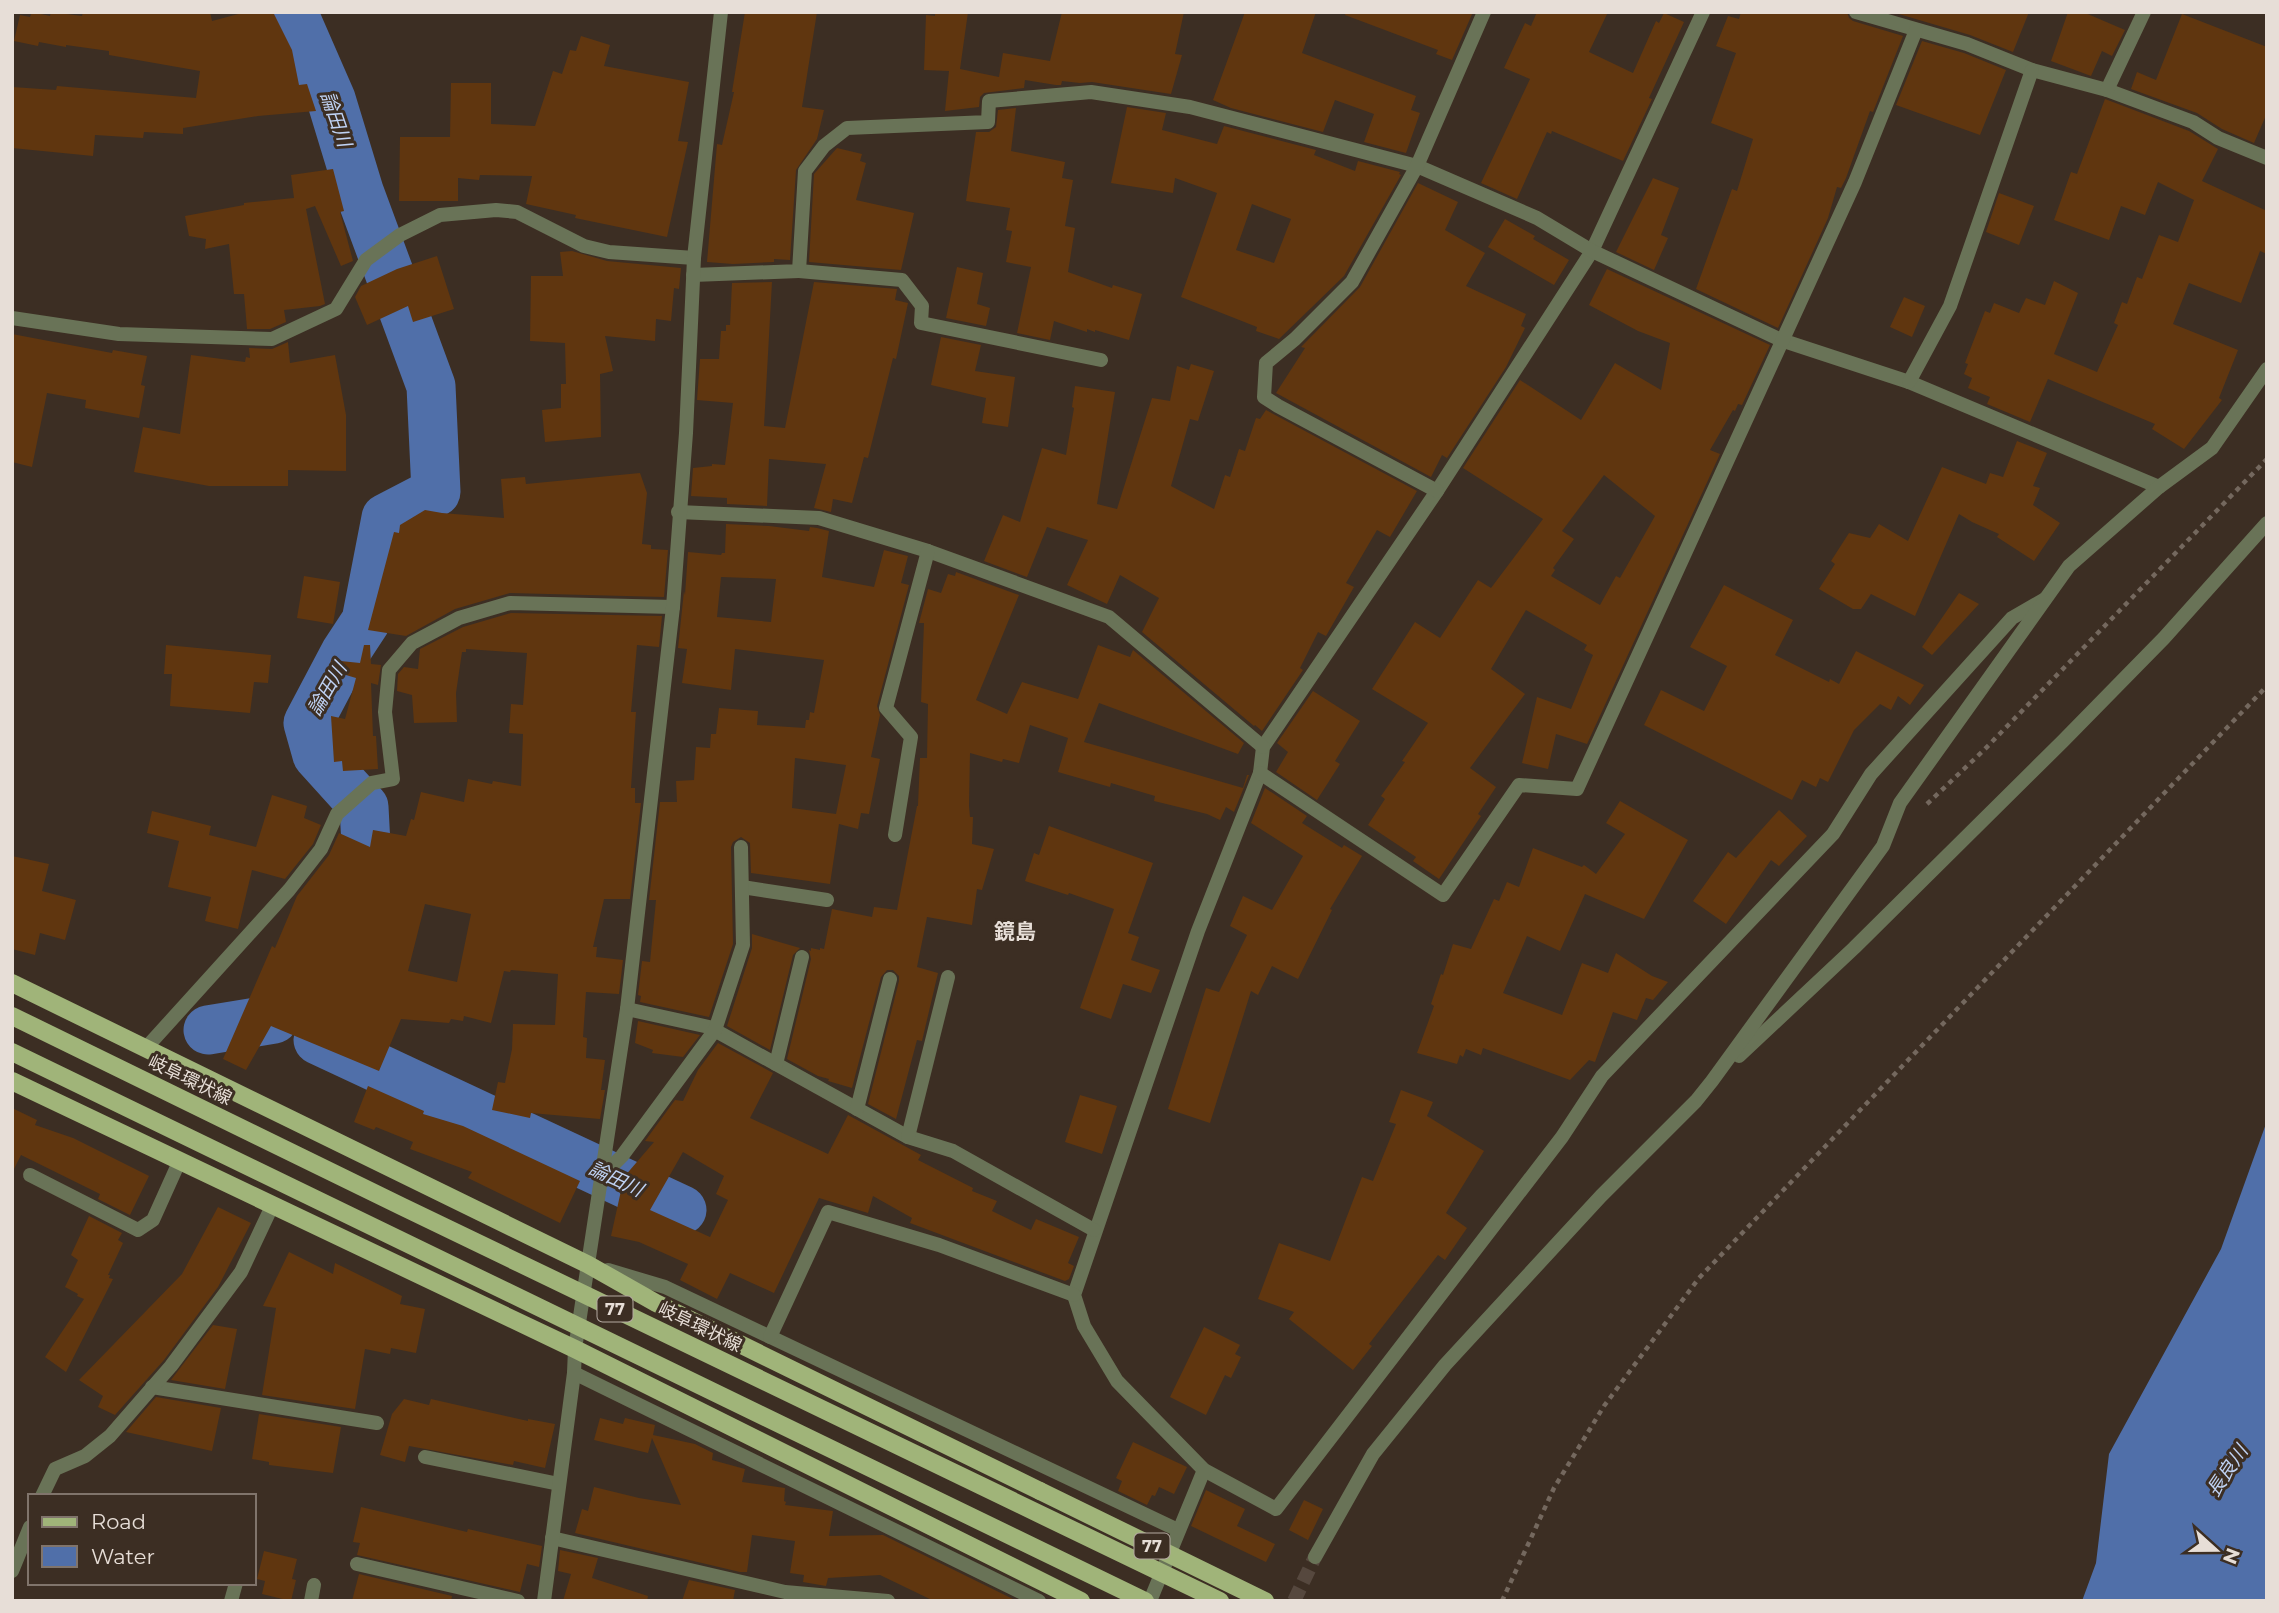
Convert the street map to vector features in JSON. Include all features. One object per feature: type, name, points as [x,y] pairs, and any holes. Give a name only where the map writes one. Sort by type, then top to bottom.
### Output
[{"type":"main road","name":"77","points":[[12,983],[587,1264],[656,1303],[1265,1601]]},
{"type":"main road","name":"岐阜環状線","points":[[12,1016],[1220,1601]]},
{"type":"main road","name":"77","points":[[12,1052],[1148,1601]]},
{"type":"main road","points":[[12,1081],[575,1349],[1081,1601]]},
{"type":"street","points":[[544,1601],[575,1349],[627,1009],[673,607],[686,433],[694,258],[721,12]]},
{"type":"street","points":[[1437,491],[1264,397],[1266,363],[1295,339],[1352,282],[1417,166],[1483,12]]},
{"type":"street","points":[[1703,12],[1592,251],[1437,491],[1263,747],[1260,773],[1198,931],[1074,1295],[1084,1326],[1117,1381],[1204,1470],[1276,1508],[1562,1137],[1602,1076],[1833,834],[1871,774],[2012,618],[2045,599]]},
{"type":"street","points":[[1856,12],[1966,44],[2032,70],[2107,90],[2193,122],[2218,138],[2267,158]]},
{"type":"street","points":[[2107,90],[2144,12]]},
{"type":"street","points":[[1260,773],[1443,895],[1519,785],[1577,789],[1855,182],[1916,30]]},
{"type":"street","points":[[1909,382],[1950,306],[2032,70]]},
{"type":"street","points":[[799,271],[804,171],[824,146],[846,128],[988,122],[989,101],[1091,92],[1178,105],[1417,166],[1537,218],[1592,251],[1781,340],[1909,382],[2159,487]]},
{"type":"street","points":[[12,318],[119,334],[272,339],[336,309],[366,260],[400,235],[440,215],[496,209],[517,212],[584,246],[609,252],[694,258]]},
{"type":"street","points":[[693,275],[799,271],[902,280],[922,306],[921,323],[1101,360]]},
{"type":"street","points":[[1315,1557],[1373,1454],[1445,1365],[1601,1196],[1696,1101],[1712,1081],[1883,846],[1900,803],[2069,566],[2159,487],[2212,448],[2267,369]]},
{"type":"street","points":[[678,512],[818,518],[928,551],[1109,617],[1263,747]]},
{"type":"street","points":[[1712,1081],[1854,947],[2063,741],[2164,638],[2267,523]]},
{"type":"street","points":[[895,835],[911,737],[886,708],[928,551]]},
{"type":"street","points":[[145,1049],[289,890],[321,849],[337,814],[372,782],[393,779],[385,712],[389,670],[412,643],[459,618],[510,603],[673,607]]},
{"type":"street","points":[[603,1165],[610,1168],[622,1156],[715,1030],[743,945],[741,847]]},
{"type":"street","points":[[742,887],[827,900]]},
{"type":"street","points":[[776,1064],[802,957]]},
{"type":"street","points":[[908,1137],[948,976]]},
{"type":"street","points":[[857,1109],[890,979]]},
{"type":"street","points":[[627,1009],[715,1030],[908,1137],[953,1151],[1094,1230]]},
{"type":"street","points":[[30,1175],[138,1230],[153,1220],[180,1160]]},
{"type":"street","points":[[43,1494],[55,1469],[85,1456],[110,1436],[171,1366],[241,1272],[272,1204]]},
{"type":"street","points":[[770,1337],[828,1212],[939,1245],[1074,1295]]},
{"type":"street","points":[[587,1264],[665,1287],[1178,1530]]},
{"type":"street","points":[[574,1373],[1040,1601]]},
{"type":"street","points":[[152,1387],[377,1423]]},
{"type":"street","points":[[425,1457],[559,1484]]},
{"type":"street","points":[[1148,1601],[1204,1470]]},
{"type":"street","points":[[12,1571],[28,1532]]},
{"type":"street","points":[[552,1538],[785,1592],[888,1601]]},
{"type":"street","points":[[357,1564],[518,1601]]},
{"type":"street","points":[[310,1601],[314,1586]]},
{"type":"path","points":[[1923,807],[1984,750],[2267,459]]},
{"type":"path","points":[[1502,1601],[1554,1488],[1604,1406],[1699,1278],[2267,686]]},
{"type":"water","name":"長良川","points":[[2267,1121],[2267,1601],[2082,1601],[2096,1563],[2109,1454],[2221,1249]]},
{"type":"building","points":[[32,12],[50,16],[51,12],[82,16],[83,12],[210,12],[212,21],[246,12],[273,12],[292,50],[299,85],[307,84],[316,111],[258,116],[183,128],[183,134],[144,132],[143,138],[95,135],[93,156],[12,148],[12,87],[56,90],[57,86],[196,98],[200,71],[109,55],[109,51],[39,42],[38,46],[14,41],[20,15],[30,17]]},
{"type":"building","points":[[745,12],[817,12],[802,107],[824,110],[817,139],[796,170],[790,260],[774,259],[774,262],[733,264],[707,262],[717,144],[722,145],[734,92]]},
{"type":"building","points":[[935,12],[968,12],[960,69],[999,77],[1003,53],[1050,61],[1062,12],[1184,12],[1175,54],[1182,55],[1171,94],[1092,82],[1062,81],[1061,85],[1056,85],[1025,80],[1024,88],[984,93],[980,97],[979,107],[945,111],[949,71],[924,70],[926,15],[935,16]]},
{"type":"building","points":[[1245,12],[1316,12],[1302,53],[1416,96],[1411,110],[1420,113],[1406,153],[1364,142],[1374,114],[1335,100],[1323,132],[1231,108],[1213,100]]},
{"type":"building","points":[[1346,12],[1473,12],[1452,60],[1436,54],[1438,50],[1345,15]]},
{"type":"building","points":[[1537,12],[1608,12],[1589,52],[1633,73],[1656,21],[1659,23],[1664,13],[1684,22],[1623,161],[1552,131],[1551,134],[1547,132],[1517,199],[1481,183],[1530,79],[1504,68],[1525,23],[1531,26]]},
{"type":"building","points":[[1741,12],[1847,12],[1853,21],[1903,36],[1873,112],[1870,111],[1846,178],[1841,188],[1837,187],[1828,218],[1778,328],[1696,289],[1732,189],[1737,191],[1753,139],[1711,123],[1736,53],[1716,46],[1728,16],[1739,19]]},
{"type":"building","points":[[1892,12],[2029,12],[2013,52],[1970,35]]},
{"type":"building","points":[[2068,12],[2083,12],[2125,30],[2112,56],[2102,51],[2091,76],[2051,61]]},
{"type":"building","points":[[2182,14],[2267,47],[2267,113],[2254,143],[2222,129],[2197,113],[2131,89],[2137,72],[2156,80]]},
{"type":"building","points":[[581,36],[610,45],[604,66],[689,82],[678,141],[688,142],[667,237],[575,218],[576,215],[526,204],[532,176],[480,175],[479,180],[458,178],[458,201],[399,201],[400,137],[450,137],[451,83],[491,83],[491,124],[535,126],[553,71],[562,74],[570,50],[576,51]]},
{"type":"building","points":[[1922,41],[1964,53],[2006,70],[1980,135],[1896,105]]},
{"type":"building","points":[[2105,99],[2189,131],[2218,149],[2202,181],[2267,211],[2267,254],[2260,251],[2241,303],[2189,283],[2173,324],[2238,350],[2219,398],[2222,400],[2184,449],[2152,429],[2155,424],[2048,379],[2030,422],[1987,404],[1990,397],[1968,388],[1972,378],[1964,374],[1968,364],[1965,363],[1985,311],[1990,313],[1994,303],[2019,313],[2026,298],[2045,305],[2054,281],[2078,293],[2054,354],[2097,372],[2118,325],[2114,323],[2122,302],[2127,304],[2137,277],[2142,279],[2159,235],[2178,242],[2194,200],[2158,182],[2145,215],[2121,206],[2109,240],[2054,220],[2071,172],[2077,174]]},
{"type":"building","points":[[1127,107],[1166,113],[1162,130],[1217,144],[1224,126],[1316,150],[1314,155],[1355,171],[1358,161],[1400,172],[1401,175],[1344,276],[1279,339],[1256,331],[1257,327],[1181,297],[1217,193],[1175,178],[1173,193],[1111,183]],"holes":[[[1252,204],[1291,219],[1274,263],[1236,250]]]},
{"type":"building","points":[[1016,108],[1011,151],[1065,162],[1062,178],[1073,180],[1065,226],[1075,228],[1068,272],[1112,288],[1113,285],[1142,294],[1129,340],[1095,330],[1087,329],[1087,332],[1054,321],[1050,340],[1017,333],[1031,267],[1006,262],[1012,231],[1006,230],[1010,208],[966,201],[976,132],[989,132],[996,127],[998,110]]},
{"type":"building","points":[[837,148],[862,154],[860,161],[866,163],[856,200],[914,213],[901,270],[809,262],[814,174]]},
{"type":"building","points":[[333,169],[344,211],[340,212],[353,261],[341,266],[315,206],[306,209],[325,304],[284,310],[286,322],[270,329],[247,329],[244,294],[234,294],[229,244],[205,249],[206,239],[189,236],[185,216],[244,203],[294,198],[291,175]]},
{"type":"building","points":[[1653,178],[1679,188],[1661,235],[1668,238],[1654,270],[1616,252]]},
{"type":"building","points":[[1418,183],[1458,202],[1445,230],[1485,253],[1466,286],[1526,314],[1521,326],[1525,328],[1506,367],[1447,458],[1442,455],[1431,477],[1276,393],[1305,348],[1301,347],[1360,287]]},
{"type":"building","points":[[1999,193],[2034,206],[2019,245],[1986,232]]},
{"type":"building","points":[[1505,219],[1569,260],[1554,285],[1488,247]]},
{"type":"building","points":[[572,251],[607,261],[681,268],[679,289],[674,288],[671,321],[656,319],[655,341],[605,336],[613,371],[600,374],[601,437],[545,442],[542,410],[561,408],[561,384],[566,384],[565,343],[530,341],[531,276],[563,276],[560,252]]},
{"type":"building","points":[[437,256],[454,309],[413,322],[408,306],[367,325],[355,297],[361,286],[397,269]]},
{"type":"building","points":[[957,267],[983,273],[977,304],[990,308],[986,326],[946,318]]},
{"type":"building","points":[[1607,269],[1770,345],[1742,405],[1738,404],[1735,411],[1733,410],[1710,450],[1720,454],[1587,744],[1556,734],[1548,769],[1522,763],[1537,697],[1571,709],[1593,655],[1584,650],[1587,645],[1526,610],[1491,669],[1525,694],[1470,768],[1496,787],[1478,814],[1481,816],[1439,879],[1413,861],[1416,857],[1368,825],[1385,799],[1381,796],[1428,723],[1372,689],[1415,622],[1440,638],[1478,580],[1491,588],[1543,519],[1463,468],[1520,380],[1581,420],[1615,363],[1661,390],[1670,343],[1638,331],[1589,305]],"holes":[[[1604,475],[1655,516],[1620,578],[1616,576],[1600,605],[1551,576],[1555,570],[1553,568],[1574,539],[1562,531]]]},
{"type":"building","points":[[772,282],[764,426],[785,428],[814,282],[897,289],[895,300],[908,303],[896,359],[893,358],[868,458],[864,457],[852,503],[833,499],[831,512],[814,508],[826,464],[769,459],[767,506],[727,504],[727,498],[691,496],[693,468],[712,464],[725,465],[733,403],[697,400],[700,359],[719,359],[721,331],[726,331],[726,325],[730,325],[732,283]]},
{"type":"building","points":[[1904,297],[1925,306],[1912,337],[1890,327]]},
{"type":"building","points":[[12,334],[112,353],[113,350],[147,356],[141,385],[145,386],[139,418],[85,408],[86,400],[47,393],[32,467],[12,462]]},
{"type":"building","points":[[941,337],[981,345],[975,371],[1015,377],[1008,427],[982,423],[986,398],[931,385]]},
{"type":"building","points":[[288,342],[290,363],[335,355],[346,415],[346,471],[288,470],[288,486],[209,486],[134,472],[143,427],[180,434],[191,355],[245,362],[246,357],[250,358],[249,348],[272,349]]},
{"type":"building","points":[[1191,364],[1214,371],[1198,421],[1190,419],[1171,486],[1214,509],[1225,475],[1230,477],[1239,449],[1245,451],[1256,418],[1260,419],[1266,410],[1417,491],[1390,537],[1377,530],[1346,583],[1354,587],[1326,636],[1318,632],[1300,668],[1303,670],[1262,731],[1142,632],[1159,598],[1120,575],[1107,604],[1067,585],[1088,540],[1047,527],[1027,577],[984,561],[1003,515],[1020,522],[1042,448],[1066,455],[1075,386],[1115,392],[1097,504],[1117,509],[1152,398],[1170,401],[1177,366],[1189,370]]},
{"type":"building","points":[[2017,441],[2047,453],[2033,486],[2040,488],[2033,505],[2060,523],[2034,561],[1997,537],[1999,534],[1959,514],[1915,616],[1871,594],[1861,609],[1853,609],[1819,589],[1835,564],[1831,561],[1849,533],[1870,538],[1879,524],[1908,541],[1942,467],[1986,484],[1990,473],[2003,477]]},
{"type":"building","points":[[640,473],[647,493],[642,544],[651,545],[651,549],[668,550],[664,597],[510,593],[455,609],[406,636],[368,630],[394,532],[399,533],[400,525],[425,510],[504,518],[501,479],[525,477],[526,484]]},
{"type":"building","points":[[726,524],[809,531],[810,527],[817,528],[829,531],[822,577],[874,587],[884,550],[908,556],[901,583],[909,585],[877,706],[880,715],[871,757],[880,759],[869,814],[861,813],[858,829],[839,824],[830,884],[751,873],[750,843],[741,837],[733,842],[733,944],[709,1017],[640,1002],[641,996],[638,995],[642,961],[650,962],[656,900],[649,900],[660,802],[677,802],[676,781],[694,780],[696,747],[710,748],[711,734],[716,734],[719,708],[758,711],[757,725],[805,728],[810,712],[814,713],[824,660],[735,649],[731,690],[682,683],[687,649],[678,648],[688,552],[721,555],[725,553]],"holes":[[[721,577],[776,579],[771,622],[717,617]],[[795,758],[846,765],[836,814],[792,808]]]},
{"type":"building","points":[[956,572],[1019,595],[976,700],[1007,714],[1022,682],[1078,699],[1098,645],[1130,657],[1133,650],[1244,743],[1238,754],[1099,703],[1084,742],[1243,788],[1249,775],[1234,812],[1226,807],[1220,820],[1207,814],[1154,801],[1155,796],[1058,772],[1068,738],[1030,725],[1019,763],[1003,759],[1002,762],[970,753],[969,806],[970,817],[973,817],[972,844],[994,849],[982,890],[977,889],[972,925],[927,917],[917,967],[938,973],[922,1041],[917,1040],[896,1119],[868,1104],[899,981],[899,976],[893,970],[887,970],[881,977],[852,1088],[828,1081],[829,1079],[787,1059],[811,959],[809,950],[824,949],[832,909],[872,917],[874,907],[897,910],[918,806],[920,758],[927,758],[928,704],[921,702],[924,623],[919,623],[928,589],[941,593],[948,574],[955,576]]},
{"type":"building","points":[[304,576],[340,582],[333,624],[297,618]]},
{"type":"building","points":[[1724,585],[1793,620],[1775,655],[1829,682],[1830,679],[1839,684],[1856,651],[1924,685],[1910,705],[1898,696],[1891,710],[1880,704],[1854,730],[1828,782],[1820,778],[1816,787],[1802,780],[1792,800],[1644,725],[1661,690],[1704,711],[1727,666],[1690,647]]},
{"type":"building","points":[[1959,593],[1979,604],[1932,655],[1922,647]]},
{"type":"building","points":[[511,613],[662,616],[659,647],[637,645],[631,712],[636,712],[631,788],[635,788],[635,803],[641,803],[630,899],[604,899],[593,947],[597,947],[596,957],[623,960],[619,994],[586,992],[583,1037],[587,1038],[586,1058],[605,1060],[601,1090],[605,1090],[600,1119],[531,1113],[530,1118],[492,1110],[498,1082],[505,1083],[512,1049],[513,1024],[555,1025],[558,974],[504,971],[491,1023],[464,1016],[463,1021],[451,1019],[449,1023],[401,1019],[379,1071],[271,1026],[246,1070],[223,1059],[297,896],[329,855],[339,833],[370,847],[373,830],[406,836],[411,819],[414,820],[421,792],[464,802],[468,779],[521,786],[523,734],[509,733],[511,704],[523,705],[527,653],[466,649],[466,652],[462,652],[456,693],[457,722],[414,723],[412,695],[397,691],[398,674],[404,667],[418,669],[420,649],[463,627]],"holes":[[[425,904],[471,914],[457,982],[408,971]]]},
{"type":"building","points":[[166,645],[271,655],[268,683],[254,682],[250,713],[170,706],[172,674],[164,674]]},
{"type":"building","points":[[364,645],[370,645],[371,664],[381,665],[378,685],[371,683],[373,736],[376,736],[378,769],[343,771],[342,761],[334,762],[331,716],[345,719],[356,678],[329,670],[331,660],[360,663]]},
{"type":"building","points":[[1313,691],[1360,721],[1335,761],[1340,764],[1317,800],[1276,772],[1288,752],[1277,743]]},
{"type":"building","points":[[1265,788],[1307,816],[1302,823],[1342,848],[1344,845],[1362,856],[1330,909],[1332,910],[1298,979],[1272,966],[1258,995],[1251,991],[1210,1123],[1168,1109],[1206,988],[1219,992],[1247,935],[1230,926],[1243,896],[1272,910],[1303,856],[1251,823]]},
{"type":"building","points":[[272,795],[307,806],[304,818],[321,825],[313,844],[285,879],[252,870],[238,929],[205,921],[211,897],[168,887],[179,841],[147,833],[152,811],[211,826],[209,835],[256,847]]},
{"type":"building","points":[[1620,801],[1688,840],[1644,919],[1585,894],[1560,951],[1527,936],[1503,993],[1562,1015],[1582,963],[1608,973],[1616,953],[1652,976],[1668,982],[1653,1000],[1646,998],[1637,1020],[1613,1012],[1595,1062],[1589,1060],[1570,1080],[1483,1048],[1481,1055],[1466,1049],[1457,1064],[1417,1053],[1453,944],[1471,949],[1494,899],[1499,901],[1507,882],[1519,887],[1533,848],[1582,867],[1584,865],[1596,874],[1625,834],[1606,823]]},
{"type":"building","points":[[1779,810],[1807,836],[1779,866],[1771,860],[1726,924],[1693,901],[1728,852],[1736,858]]},
{"type":"building","points":[[1049,826],[1153,863],[1128,933],[1139,937],[1131,960],[1160,970],[1151,993],[1123,984],[1111,1019],[1080,1008],[1114,909],[1025,881],[1034,853],[1039,855]]},
{"type":"building","points":[[12,856],[49,864],[42,891],[76,900],[65,940],[40,933],[35,955],[12,949]]},
{"type":"building","points":[[752,934],[800,948],[793,955],[770,1050],[727,1026],[752,948]]},
{"type":"building","points":[[638,1021],[700,1035],[683,1057],[652,1053],[653,1050],[635,1043]]},
{"type":"building","points":[[718,1043],[773,1073],[750,1118],[828,1154],[848,1115],[921,1155],[918,1160],[973,1188],[972,1191],[997,1201],[992,1211],[1031,1230],[1036,1219],[1079,1237],[1068,1263],[1074,1266],[1069,1279],[1065,1281],[910,1223],[912,1218],[873,1196],[868,1213],[819,1198],[774,1293],[730,1273],[717,1299],[680,1280],[688,1264],[639,1242],[611,1236],[624,1177],[654,1142],[645,1141],[675,1100],[683,1101],[698,1070]],"holes":[[[683,1152],[724,1176],[716,1194],[728,1200],[710,1237],[650,1210]]]},
{"type":"building","points":[[368,1086],[424,1111],[423,1114],[463,1126],[580,1181],[560,1223],[468,1178],[472,1172],[410,1149],[413,1142],[376,1127],[374,1130],[354,1122]]},
{"type":"building","points":[[1401,1090],[1433,1102],[1427,1116],[1484,1151],[1446,1213],[1467,1228],[1445,1260],[1438,1255],[1369,1344],[1372,1346],[1353,1370],[1289,1319],[1294,1312],[1258,1299],[1279,1243],[1330,1261],[1362,1177],[1373,1181],[1396,1124],[1389,1122]]},
{"type":"building","points":[[1080,1095],[1117,1106],[1102,1154],[1065,1142]]},
{"type":"building","points":[[12,1108],[37,1120],[35,1125],[73,1138],[149,1176],[130,1215],[98,1199],[100,1194],[21,1155],[12,1173]]},
{"type":"building","points":[[218,1207],[251,1223],[218,1287],[164,1360],[115,1415],[98,1407],[103,1396],[79,1380],[182,1274]]},
{"type":"building","points":[[89,1216],[122,1233],[118,1240],[123,1243],[108,1275],[113,1279],[66,1372],[45,1357],[84,1299],[65,1287],[78,1260],[71,1255]]},
{"type":"building","points":[[289,1252],[333,1274],[335,1263],[402,1296],[400,1304],[425,1309],[416,1353],[391,1348],[390,1354],[365,1349],[355,1409],[262,1395],[276,1308],[263,1306]]},
{"type":"building","points":[[213,1325],[237,1329],[225,1389],[171,1380]]},
{"type":"building","points":[[1204,1327],[1240,1345],[1235,1354],[1241,1357],[1231,1378],[1225,1375],[1206,1415],[1170,1397]]},
{"type":"building","points":[[156,1397],[221,1408],[212,1451],[126,1432]]},
{"type":"building","points":[[404,1399],[429,1405],[431,1399],[528,1421],[555,1424],[545,1468],[514,1461],[513,1465],[409,1446],[405,1462],[380,1455],[392,1414]]},
{"type":"building","points":[[259,1414],[341,1427],[333,1473],[269,1465],[269,1462],[252,1459]]},
{"type":"building","points":[[600,1418],[623,1424],[625,1418],[655,1425],[653,1435],[695,1444],[713,1453],[712,1460],[745,1469],[742,1482],[785,1488],[785,1505],[833,1511],[829,1536],[883,1535],[1017,1601],[934,1601],[880,1575],[828,1578],[826,1586],[803,1582],[804,1575],[790,1573],[795,1541],[752,1535],[747,1572],[740,1572],[575,1533],[582,1509],[588,1511],[594,1487],[681,1505],[652,1438],[648,1453],[594,1440]]},
{"type":"building","points":[[1133,1442],[1187,1467],[1174,1494],[1159,1487],[1147,1505],[1118,1491],[1122,1481],[1116,1478]]},
{"type":"building","points":[[1206,1490],[1245,1509],[1237,1526],[1275,1544],[1266,1562],[1191,1526]]},
{"type":"building","points":[[1304,1500],[1323,1509],[1308,1540],[1289,1530]]},
{"type":"building","points":[[361,1507],[467,1532],[468,1529],[542,1546],[539,1567],[527,1564],[520,1592],[357,1555],[360,1543],[353,1542]]},
{"type":"building","points":[[560,1550],[598,1558],[592,1578],[648,1596],[647,1601],[563,1601],[571,1574],[558,1571]]},
{"type":"building","points":[[264,1551],[297,1559],[292,1579],[296,1580],[291,1601],[262,1594],[265,1581],[257,1579]]},
{"type":"building","points":[[359,1574],[452,1596],[451,1601],[352,1601]]},
{"type":"building","points":[[689,1580],[735,1590],[733,1601],[682,1601]]},
{"type":"waterway","name":"論田川","points":[[293,12],[331,99],[359,191],[431,386],[436,492],[386,518],[366,621],[345,653],[308,723],[317,755],[364,807],[366,845],[357,886],[343,908]]},
{"type":"waterway","points":[[208,1030],[274,1019]]},
{"type":"waterway","name":"論田川","points":[[318,1040],[682,1210]]},
{"type":"tunnel","points":[[1294,1601],[1315,1557]]},
{"type":"district","name":"鏡島","points":[[1015,931]]}]
